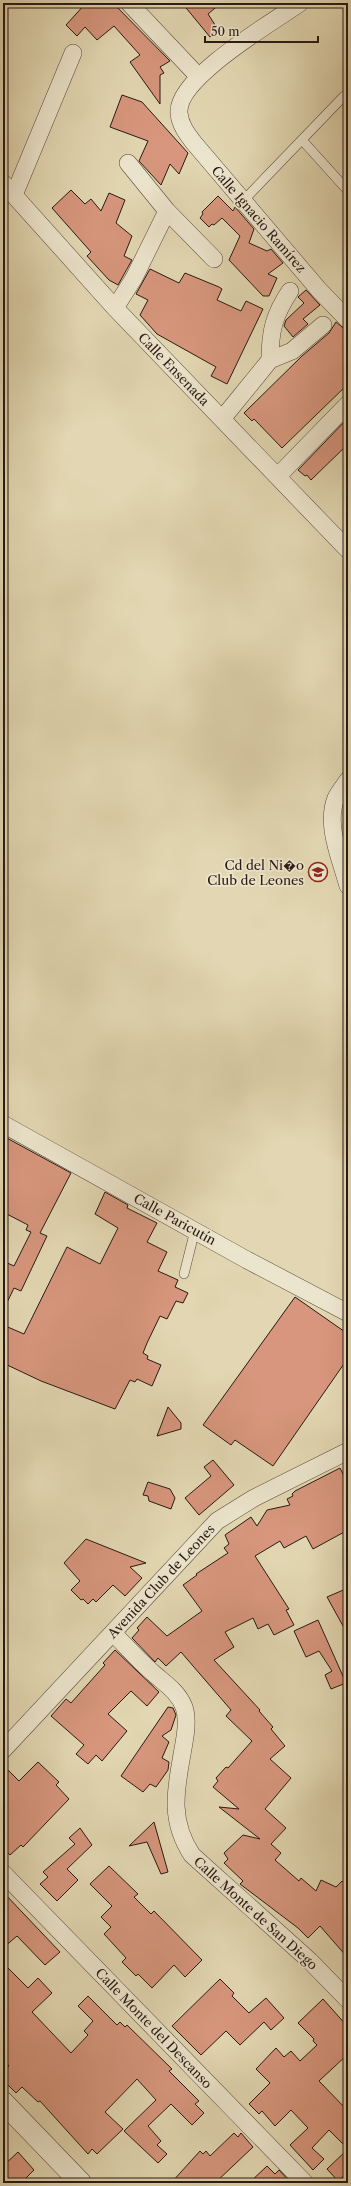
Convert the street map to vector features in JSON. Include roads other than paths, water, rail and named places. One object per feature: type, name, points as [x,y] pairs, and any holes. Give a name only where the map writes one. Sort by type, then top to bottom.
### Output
[{"type":"street","points":[[129,3],[198,76],[249,38],[300,3]]},
{"type":"street","points":[[8,189],[73,52]]},
{"type":"street","name":"Calle Ignacio Ramírez","points":[[198,76],[182,98],[179,112],[182,126],[194,143],[319,290],[348,320]]},
{"type":"street","points":[[128,163],[167,211],[214,259]]},
{"type":"street","name":"Calle Ensenada","points":[[8,189],[116,308],[348,550]]},
{"type":"street","points":[[116,308],[134,278],[167,211]]},
{"type":"street","points":[[270,360],[270,336],[277,312],[290,291]]},
{"type":"street","points":[[222,419],[270,360],[292,351],[323,325]]},
{"type":"street","points":[[278,476],[348,404]]},
{"type":"street","points":[[348,780],[336,798],[332,817],[335,839],[348,886]]},
{"type":"street","name":"Calle Paricutín","points":[[3,1124],[348,1313]]},
{"type":"street","name":"Avenida Club de Leones","points":[[3,1750],[218,1521],[254,1498],[348,1451]]},
{"type":"street","name":"Calle Monte de San Diego","points":[[113,1633],[151,1671],[175,1692],[185,1708],[185,1735],[177,1786],[176,1808],[182,1840],[192,1855],[310,1961],[348,2000]]},
{"type":"street","name":"Calle Monte del Descanso","points":[[3,1873],[305,2183]]},
{"type":"street","points":[[3,2102],[81,2183]]},
{"type":"lane","points":[[243,200],[344,96]]},
{"type":"lane","points":[[302,140],[348,191]]},
{"type":"lane","points":[[184,1274],[195,1230]]},
{"type":"place","name":"Cd del Ni�o Club de Leones","points":[[318,872]]}]
